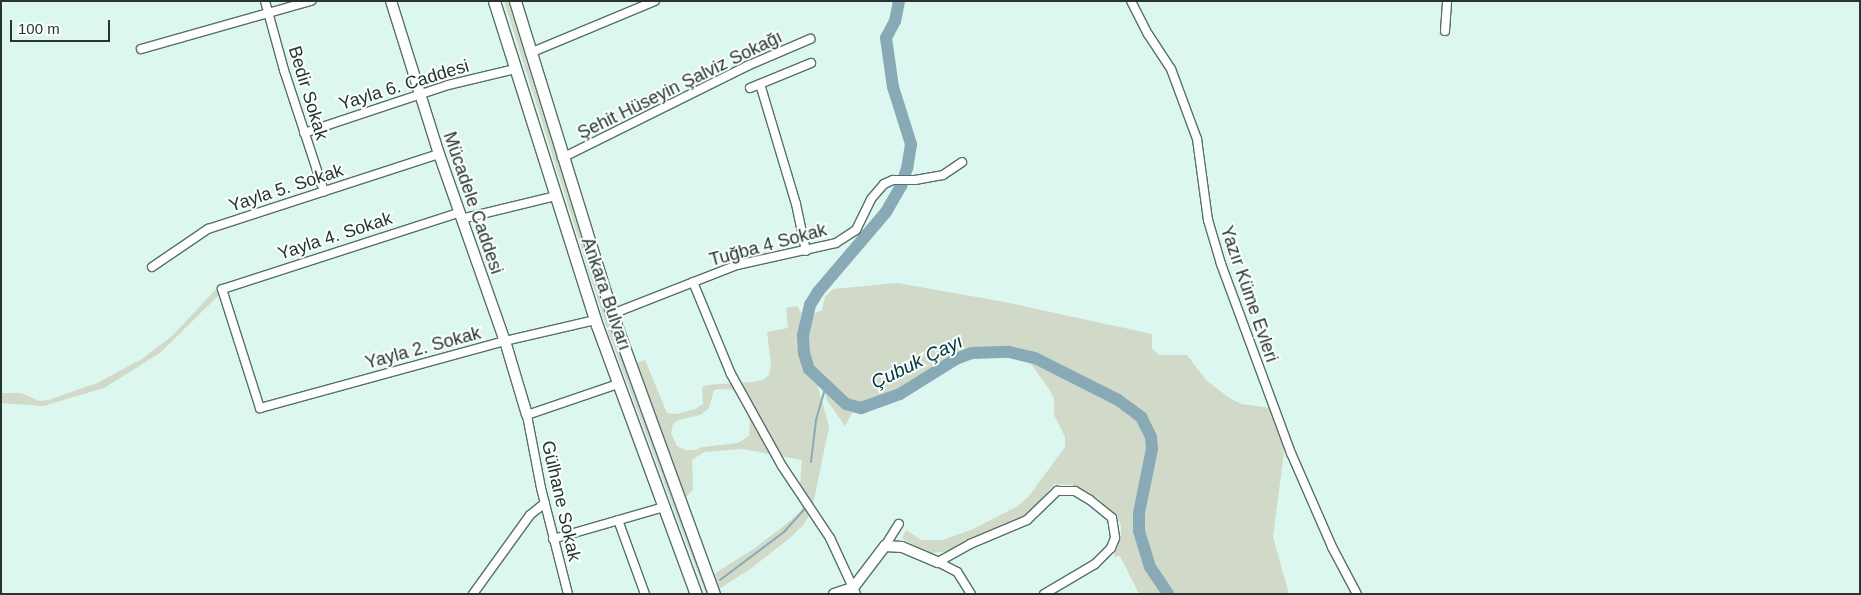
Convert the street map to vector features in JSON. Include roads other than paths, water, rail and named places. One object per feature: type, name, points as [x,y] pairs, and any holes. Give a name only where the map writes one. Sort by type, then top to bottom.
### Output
[{"type":"main road","name":"Ankara Bulvarı","points":[[494,1],[595,320],[694,593]]},
{"type":"main road","name":"Ankara Bulvarı","points":[[515,1],[562,158],[612,314],[714,594]]},
{"type":"street","name":"Bedir Sokak","points":[[265,1],[304,133],[324,192]]},
{"type":"street","points":[[141,49],[311,1]]},
{"type":"street","name":"Mücadele Caddesi","points":[[391,1],[419,94],[505,341],[527,415]]},
{"type":"street","points":[[530,53],[655,1]]},
{"type":"street","name":"Yazır Küme Evleri","points":[[1131,1],[1148,34],[1171,69],[1197,139],[1208,220],[1221,264],[1291,454],[1332,547],[1357,594]]},
{"type":"street","points":[[1445,31],[1447,1]]},
{"type":"street","name":"Şehit Hüseyin Şalviz Sokağı","points":[[562,158],[748,66],[810,39]]},
{"type":"street","points":[[750,88],[811,63]]},
{"type":"street","name":"Yayla 6. Caddesi","points":[[304,133],[448,84],[515,69]]},
{"type":"street","points":[[760,84],[796,204],[806,251]]},
{"type":"street","name":"Yayla 5. Sokak","points":[[152,268],[208,229],[439,154]]},
{"type":"street","name":"Tuğba 4 Sokak","points":[[612,314],[693,282],[763,258],[806,251],[836,243],[852,234],[859,226],[877,191],[888,181],[914,180],[943,175],[962,162]]},
{"type":"street","name":"Yayla 4. Sokak","points":[[260,408],[222,289],[344,248],[460,216],[555,196]]},
{"type":"street","points":[[693,282],[731,374],[782,466],[830,538],[855,591]]},
{"type":"street","name":"Yayla 2. Sokak","points":[[260,408],[505,341],[595,320]]},
{"type":"street","points":[[527,415],[618,384]]},
{"type":"street","name":"Gülhane Sokak","points":[[527,415],[553,538],[568,594]]},
{"type":"street","points":[[938,562],[970,544],[1027,520],[1038,511],[1051,495],[1062,490],[1082,495],[1112,518],[1115,530],[1111,548],[1095,564],[1044,594]]},
{"type":"street","points":[[473,594],[530,515],[545,503]]},
{"type":"street","points":[[553,538],[664,507]]},
{"type":"street","points":[[618,520],[645,594]]},
{"type":"street","points":[[834,594],[855,591],[900,524]]},
{"type":"street","points":[[885,546],[902,547],[957,572],[971,594]]},
{"type":"waterway","name":"Çubuk Çayı","points":[[899,1],[895,21],[886,38],[893,87],[911,144],[907,168],[901,186],[886,212],[818,292],[810,305],[803,335],[804,353],[809,369],[846,404],[861,408],[900,394],[956,359],[972,353],[1009,352],[1035,358],[1118,400],[1141,417],[1151,437],[1152,449],[1139,513],[1139,531],[1150,567],[1168,594]]},
{"type":"waterway","points":[[811,462],[816,420],[826,386]]},
{"type":"waterway","points":[[720,580],[784,532],[804,510]]}]
